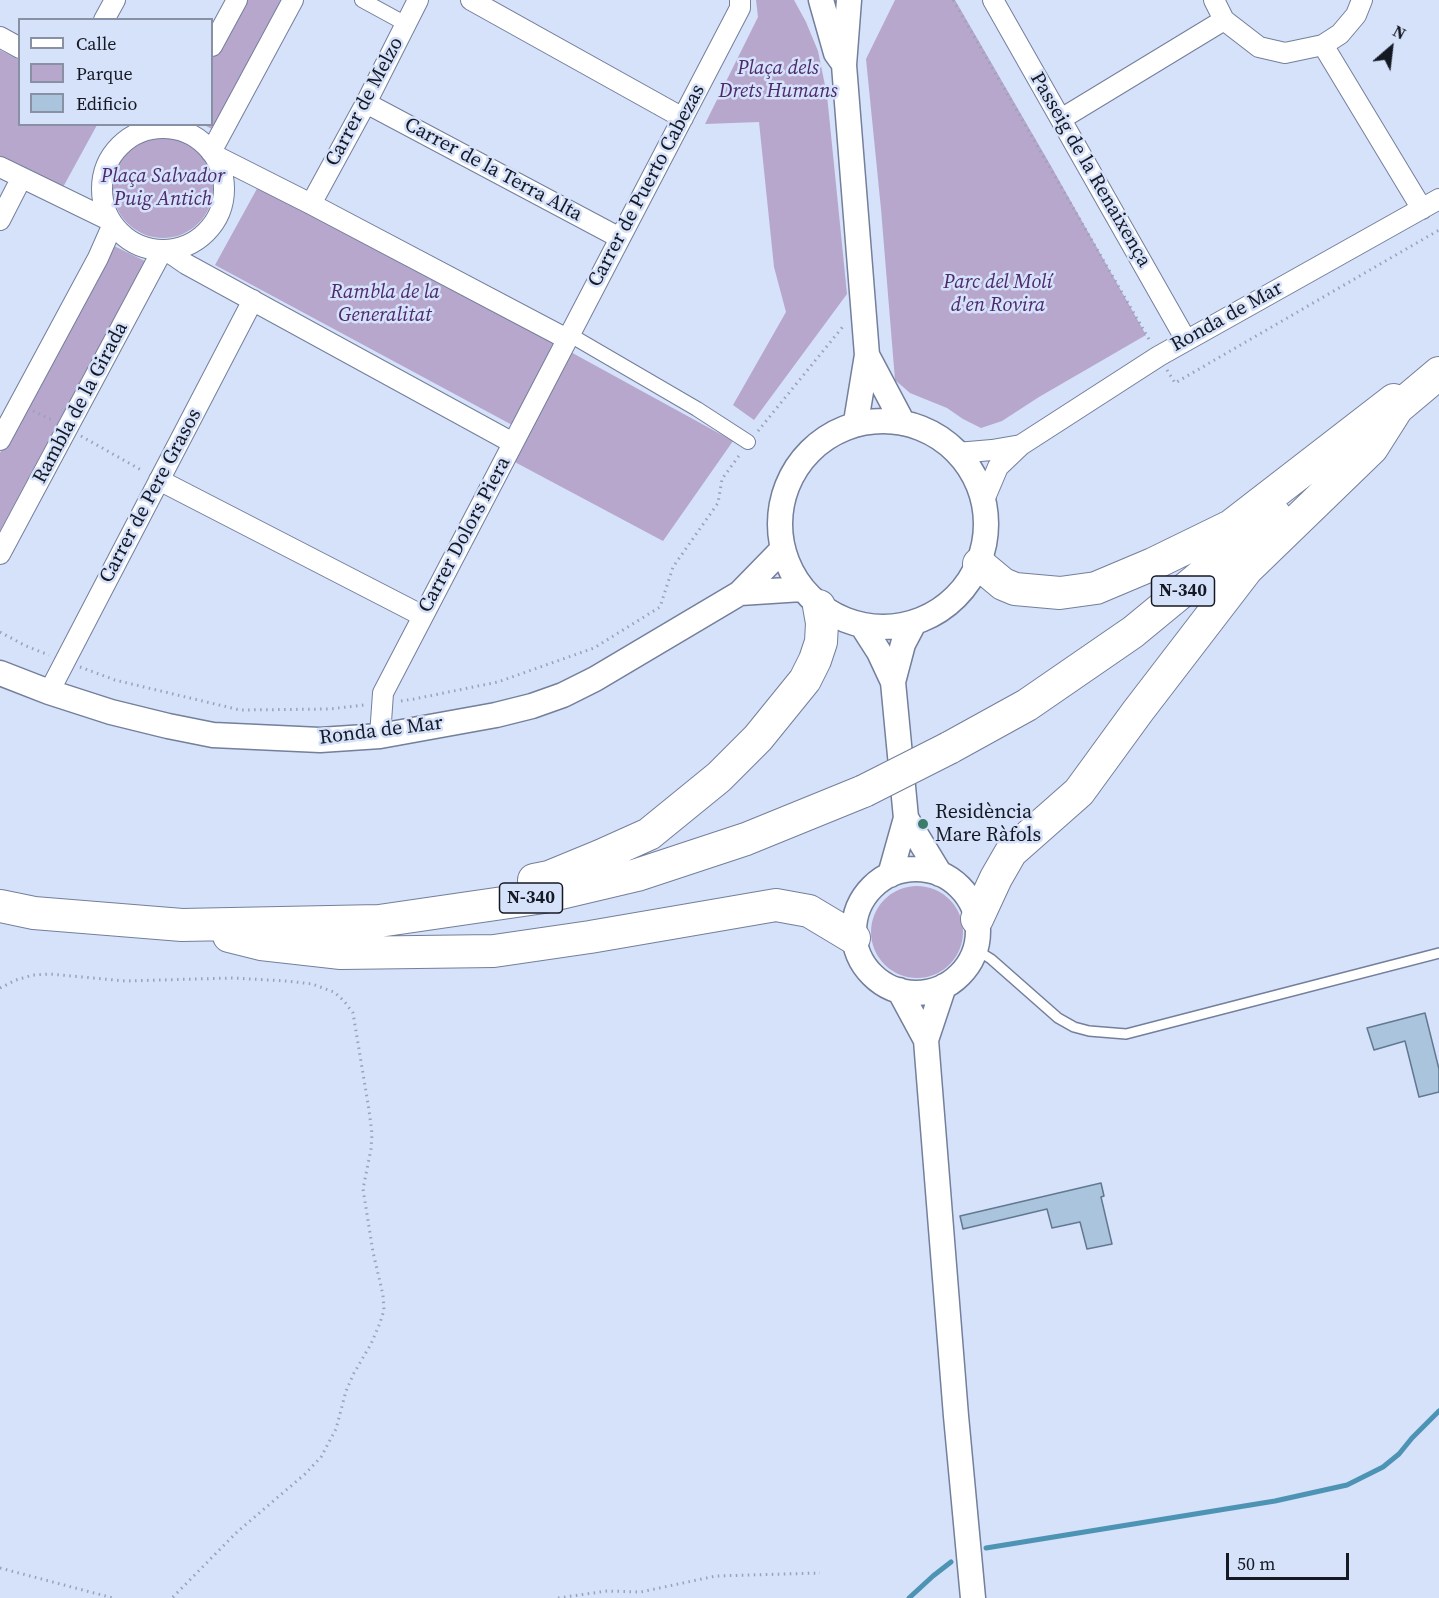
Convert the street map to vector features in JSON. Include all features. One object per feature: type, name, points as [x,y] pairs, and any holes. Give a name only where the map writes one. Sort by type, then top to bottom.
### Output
[{"type":"highway","name":"N-340","points":[[0,906],[34,913],[182,925],[379,921],[544,897],[637,874],[746,839],[864,791],[1027,705],[1133,632],[1256,532],[1434,377]]},
{"type":"highway","points":[[979,564],[1003,584],[1015,589],[1060,593],[1096,588],[1153,564],[1231,526],[1390,402],[1434,377]]},
{"type":"highway","points":[[976,934],[996,878],[1011,852],[1079,792],[1247,569],[1372,448],[1398,408]]},
{"type":"highway","points":[[182,925],[246,914],[433,904],[549,876],[649,834],[719,777],[758,738],[805,680],[821,642],[822,623],[810,597]]},
{"type":"highway","points":[[182,925],[261,944],[341,953],[494,951],[776,905],[809,911],[854,938]]},
{"type":"street","points":[[105,18],[115,0]]},
{"type":"street","points":[[213,44],[237,0]]},
{"type":"street","points":[[213,154],[293,0]]},
{"type":"street","points":[[362,0],[406,24]]},
{"type":"street","name":"Carrer de Melzo","points":[[311,204],[418,0]]},
{"type":"street","points":[[471,0],[683,118]]},
{"type":"street","name":"Carrer de Puerto Cabezas","points":[[569,337],[740,8],[740,0]]},
{"type":"street","points":[[821,0],[836,53],[844,65]]},
{"type":"street","points":[[849,0],[844,65],[867,355],[856,422]]},
{"type":"street","name":"Passeig de la Renaixença","points":[[993,0],[1186,340]]},
{"type":"street","points":[[1214,0],[1224,20],[1259,47],[1285,53],[1323,45],[1340,34],[1356,15],[1362,0]]},
{"type":"street","points":[[1061,119],[1224,20]]},
{"type":"street","points":[[0,37],[18,47]]},
{"type":"street","points":[[1323,45],[1431,204]]},
{"type":"street","name":"Carrer de la Terra Alta","points":[[366,103],[620,238]]},
{"type":"street","points":[[213,154],[222,172],[225,190],[222,208],[214,225],[201,238],[185,247],[164,251],[148,249],[123,236],[112,222],[103,202],[102,184],[106,167],[115,151],[129,138],[145,131],[164,126],[184,132],[199,140],[213,154],[569,337],[697,409],[748,442]]},
{"type":"street","points":[[0,168],[112,222]]},
{"type":"street","points":[[0,220],[21,178]]},
{"type":"street","name":"Ronda de Mar","points":[[984,500],[998,467],[1021,445],[1186,340],[1431,204]]},
{"type":"street","points":[[0,440],[98,258],[112,222]]},
{"type":"street","points":[[164,251],[513,443]]},
{"type":"street","name":"Rambla de la Girada","points":[[0,554],[164,251]]},
{"type":"street","name":"Carrer de Pere Grasos","points":[[49,692],[253,300]]},
{"type":"street","name":"Carrer Dolors Piera","points":[[380,735],[383,693],[569,337]]},
{"type":"street","points":[[867,355],[903,423]]},
{"type":"street","points":[[863,627],[914,623],[930,617],[959,595],[979,564],[985,543],[987,521],[984,500],[974,475],[957,453],[933,434],[903,423],[879,420],[856,422],[835,433],[804,457],[785,491],[780,530],[780,552],[810,597],[863,627],[879,652],[893,681],[906,818],[890,875]]},
{"type":"street","name":"Ronda de Mar","points":[[957,453],[1021,445]]},
{"type":"street","points":[[159,480],[423,616]]},
{"type":"street","name":"Ronda de Mar","points":[[0,673],[49,692],[111,711],[213,735],[320,740],[380,735],[496,715],[563,695],[595,679],[740,593],[780,552]]},
{"type":"street","name":"Ronda de Mar","points":[[740,593],[810,597]]},
{"type":"street","points":[[893,681],[903,644],[914,623]]},
{"type":"street","points":[[906,818],[940,874]]},
{"type":"street","points":[[921,869],[952,880],[963,890],[972,904],[976,934],[967,966],[958,977],[944,986],[911,992],[886,985],[871,973],[860,956],[854,938],[855,916],[863,898],[876,883],[905,870],[921,869]]},
{"type":"street","points":[[944,986],[926,1040],[973,1598]]},
{"type":"street","points":[[899,990],[926,1040]]},
{"type":"lane","points":[[976,934],[991,959],[1058,1018],[1074,1027],[1089,1031],[1126,1034],[1439,952]]},
{"type":"path","points":[[953,0],[1145,331]]},
{"type":"path","points":[[1175,383],[1439,230]]},
{"type":"path","points":[[0,632],[26,646],[115,680],[240,710],[330,709],[414,699],[498,682],[594,648],[660,606],[673,567],[718,503],[722,479],[748,442],[863,302]]},
{"type":"path","points":[[0,988],[33,975],[50,974],[125,981],[232,978],[287,981],[312,984],[334,992],[353,1013],[372,1134],[363,1189],[373,1252],[383,1295],[384,1310],[380,1323],[346,1391],[336,1429],[321,1457],[306,1474],[237,1532],[172,1598]]},
{"type":"path","points":[[0,1568],[113,1598]]},
{"type":"path","points":[[558,1598],[607,1592],[641,1592],[716,1576],[820,1573]]},
{"type":"green space","points":[[242,0],[287,0],[216,131],[206,126],[213,126],[213,54]]},
{"type":"green space","name":"Plaça dels Drets Humans","points":[[756,0],[794,0],[818,51],[827,95],[847,294],[754,420],[733,405],[786,312],[774,267],[759,122],[705,124],[758,17]]},
{"type":"green space","name":"Parc del Molí d'en Rovira","points":[[895,0],[955,0],[1146,335],[1002,421],[981,428],[947,408],[910,393],[895,380],[866,59]]},
{"type":"green space","points":[[0,50],[18,59],[18,126],[96,126],[62,189],[0,156]]},
{"type":"green space","name":"Plaça Salvador Puig Antich","points":[[163,138],[182,142],[198,153],[209,169],[213,188],[209,207],[198,223],[182,234],[163,238],[144,234],[128,223],[117,207],[113,188],[117,169],[128,153],[144,142]]},
{"type":"green space","name":"Rambla de la Generalitat","points":[[259,185],[556,345],[514,426],[215,265]]},
{"type":"green space","points":[[110,244],[145,261],[0,531],[0,453]]},
{"type":"green space","points":[[567,350],[733,441],[663,541],[511,460]]},
{"type":"green space","points":[[917,886],[935,890],[949,900],[959,914],[963,932],[959,950],[949,964],[935,974],[917,978],[899,974],[885,964],[875,950],[871,932],[875,914],[885,900],[899,890]]},
{"type":"building","points":[[1425,1013],[1439,1069],[1439,1092],[1419,1097],[1405,1041],[1374,1050],[1367,1028]]},
{"type":"building","points":[[1101,1183],[1104,1196],[1101,1197],[1112,1244],[1087,1249],[1080,1222],[1052,1228],[1047,1209],[963,1229],[960,1216]]},
{"type":"waterway","points":[[986,1548],[1275,1501],[1347,1485],[1383,1467],[1399,1454],[1439,1411]]},
{"type":"waterway","points":[[909,1598],[951,1562]]},
{"type":"place","name":"Residència Mare Ràfols","points":[[923,824]]}]
